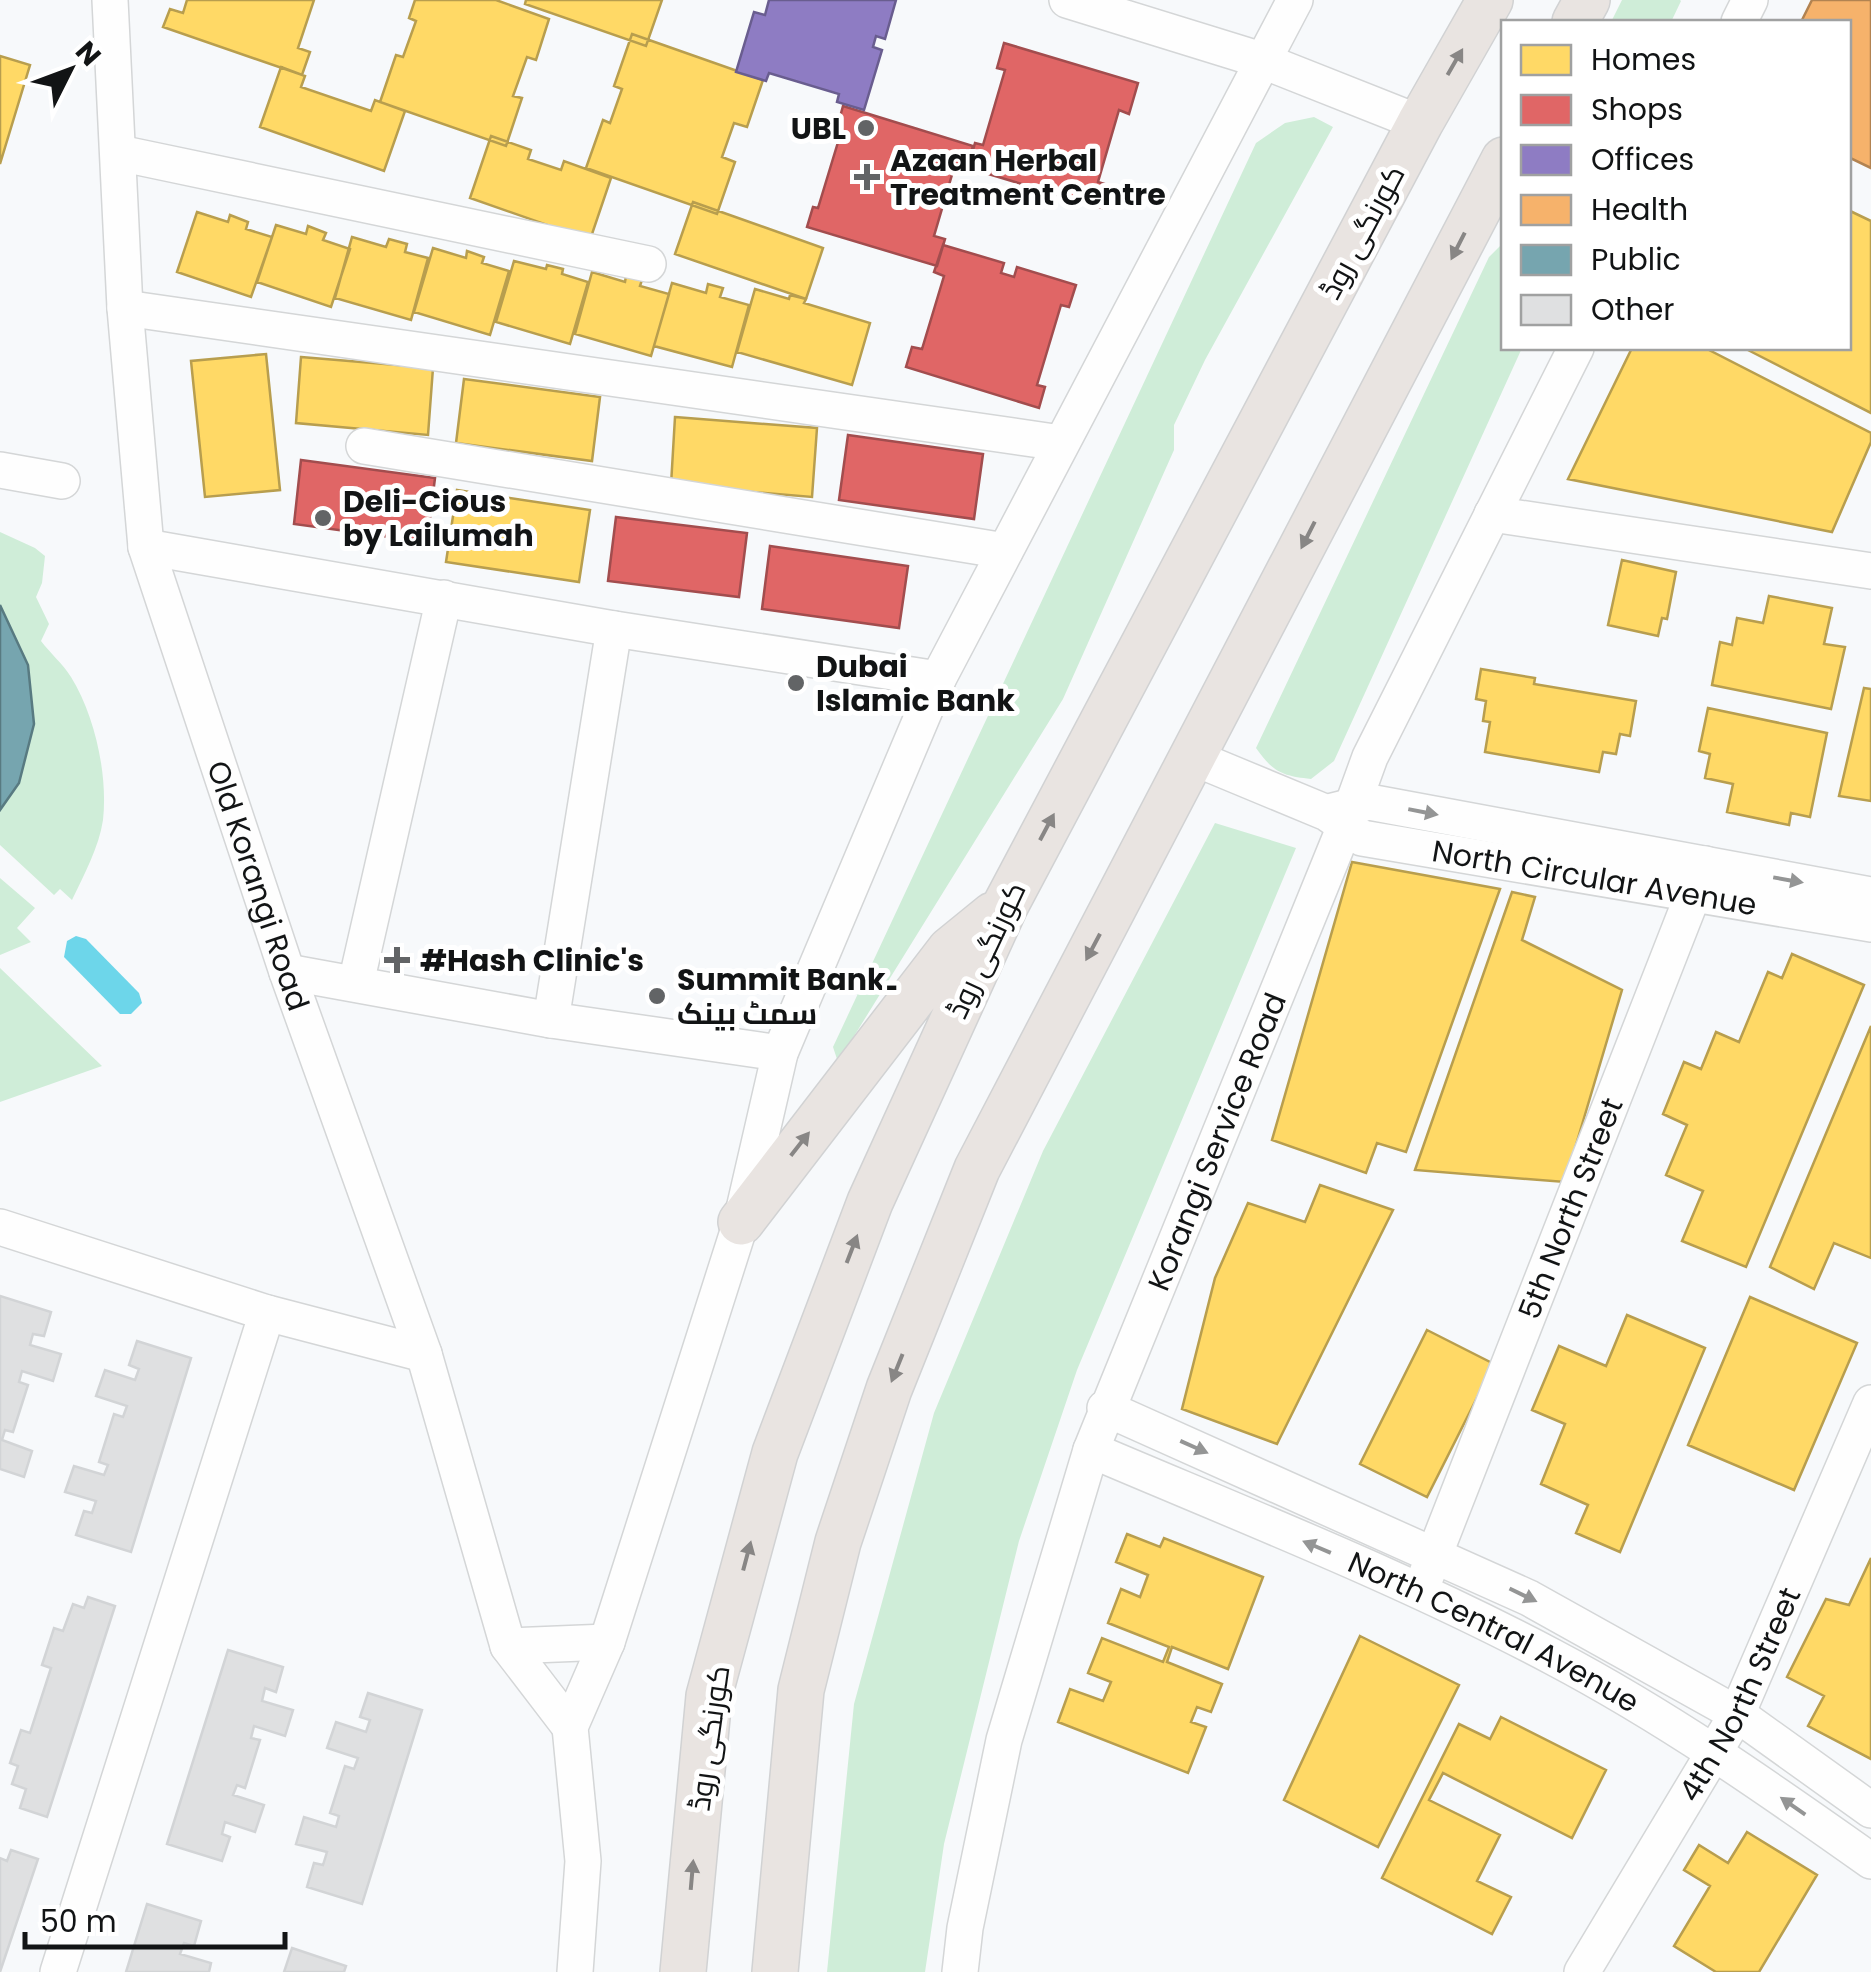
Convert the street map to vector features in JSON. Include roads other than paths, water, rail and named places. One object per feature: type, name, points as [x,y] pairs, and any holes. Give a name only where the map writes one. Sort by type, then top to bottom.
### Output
[{"type":"main road","name":"کورنگی روڈ","points":[[683,1972],[709,1696],[775,1453],[870,1202],[1004,906],[1420,124],[1490,0]]},
{"type":"main road","points":[[774,1972],[801,1690],[838,1542],[889,1389],[977,1168],[1501,166]]},
{"type":"main road","points":[[741,1222],[950,950],[1004,906]]},
{"type":"street","name":"Old Korangi Road","points":[[110,0],[125,308],[146,547],[287,972],[424,1354],[508,1646],[570,1727]]},
{"type":"street","points":[[1067,0],[1261,60],[1420,124]]},
{"type":"street","points":[[575,1972],[583,1861],[570,1727],[607,1642],[741,1222],[780,1053],[938,679],[1294,0]]},
{"type":"street","points":[[119,154],[648,264]]},
{"type":"street","points":[[125,308],[1061,443]]},
{"type":"street","name":"Korangi Service Road","points":[[960,1972],[965,1928],[1004,1740],[1105,1408],[1342,815],[1575,350]]},
{"type":"street","points":[[364,446],[1005,551]]},
{"type":"street","points":[[0,470],[62,482]]},
{"type":"street","points":[[1492,514],[1871,571]]},
{"type":"street","points":[[146,547],[614,629],[938,679]]},
{"type":"street","points":[[356,984],[444,598]]},
{"type":"street","points":[[551,1020],[614,629]]},
{"type":"street","name":"North Circular Avenue","points":[[1192,757],[1342,815],[1369,802],[1700,878],[1871,924]]},
{"type":"street","name":"North Circular Avenue","points":[[1700,878],[1871,894]]},
{"type":"street","name":"5th North Street","points":[[1420,1591],[1700,878]]},
{"type":"street","points":[[287,972],[551,1020],[780,1053]]},
{"type":"street","points":[[0,1227],[267,1313],[424,1354]]},
{"type":"street","points":[[58,1972],[267,1313]]},
{"type":"street","name":"4th North Street","points":[[1582,1972],[1737,1714],[1871,1403]]},
{"type":"street","name":"North Central Avenue","points":[[1105,1408],[1529,1598],[1737,1714],[1871,1810]]},
{"type":"street","name":"North Central Avenue","points":[[1090,1450],[1420,1591],[1554,1657],[1715,1751],[1871,1861]]},
{"type":"street","points":[[508,1646],[607,1642]]},
{"type":"water","points":[[76,936],[86,939],[139,993],[142,1003],[131,1014],[120,1014],[64,957],[67,941]]},
{"type":"place","name":"UBL","points":[[866,128]]},
{"type":"place","name":"Azaan Herbal Treatment Centre","points":[[867,177]]},
{"type":"place","name":"Deli-Cious by Lailumah","points":[[323,518]]},
{"type":"place","name":"Dubai Islamic Bank","points":[[796,683]]},
{"type":"place","name":"#Hash Clinic's","points":[[397,960]]},
{"type":"place","name":"Summit Bank۔ سمٹ بینک","points":[[657,996]]}]
